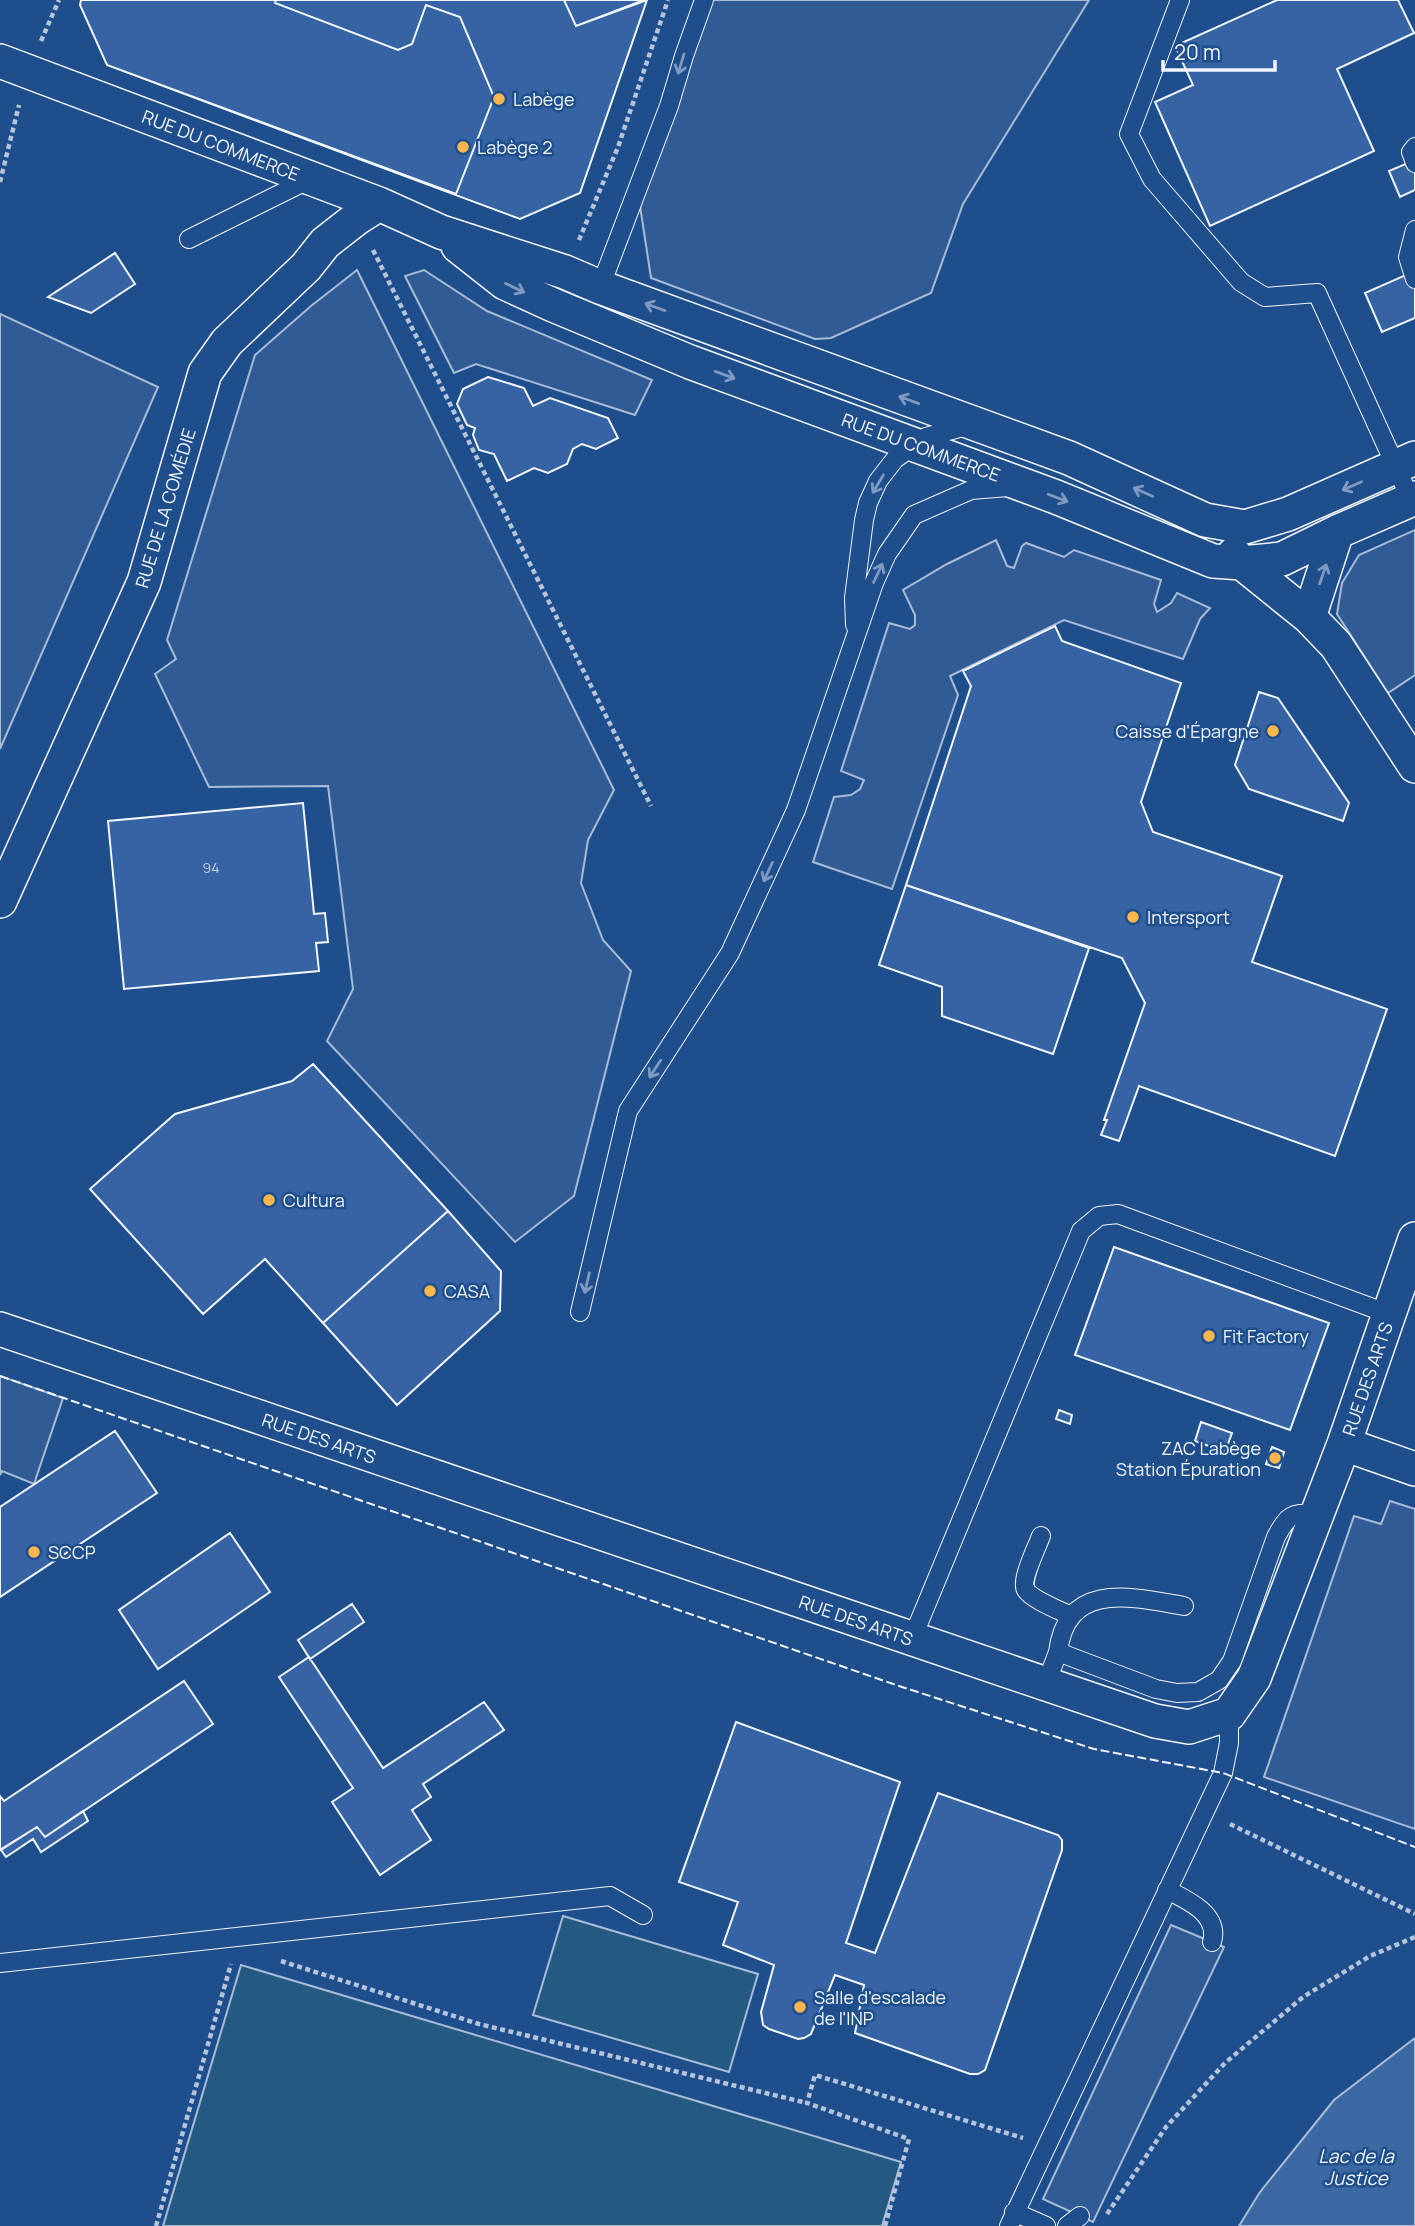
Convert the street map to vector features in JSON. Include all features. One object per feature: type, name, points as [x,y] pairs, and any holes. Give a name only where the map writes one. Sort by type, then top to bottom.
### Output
[{"type":"street","name":"RUE DU COMMERCE","points":[[14,66],[310,179],[368,211],[565,272],[1069,458],[1205,520],[1245,527],[1288,514],[1406,462]]},
{"type":"street","name":"RUE DE LA COMÉDIE","points":[[0,901],[144,582],[205,373],[227,342],[306,267],[325,243],[368,211]]},
{"type":"street","name":"RUE DU COMMERCE","points":[[441,232],[505,283],[588,320],[690,362],[1026,486],[1213,561],[1242,563],[1282,559],[1413,499]]},
{"type":"street","points":[[1205,520],[1242,563],[1309,617],[1336,645],[1415,766]]},
{"type":"street","points":[[1309,617],[1337,532]]},
{"type":"street","name":"RUE DES ARTS","points":[[0,1329],[1155,1721],[1189,1727],[1229,1714],[1254,1678],[1343,1444],[1415,1239]]},
{"type":"street","points":[[1343,1444],[1415,1468]]},
{"type":"lane","points":[[588,320],[669,106],[704,0]]},
{"type":"lane","points":[[1180,0],[1129,134],[1152,179],[1241,282],[1265,297],[1317,293],[1406,462],[1413,499]]},
{"type":"lane","points":[[1415,147],[1411,152],[1415,163]]},
{"type":"lane","points":[[189,239],[310,179]]},
{"type":"lane","points":[[1415,230],[1408,257],[1415,279]]},
{"type":"lane","points":[[855,637],[855,598],[867,503],[878,481],[895,459],[926,437],[973,424]]},
{"type":"lane","points":[[580,1312],[628,1111],[730,953],[796,810],[874,583],[887,554],[914,515],[971,489],[1026,486]]},
{"type":"lane","points":[[912,1639],[1081,1231],[1099,1216],[1118,1214],[1389,1314]]},
{"type":"lane","points":[[1059,1653],[1156,1689],[1177,1693],[1198,1692],[1219,1680],[1232,1661],[1276,1537],[1286,1519],[1293,1514],[1317,1513]]},
{"type":"lane","points":[[1041,1536],[1024,1582],[1026,1590],[1032,1596],[1070,1616]]},
{"type":"lane","points":[[1046,1684],[1070,1616],[1088,1602],[1124,1596],[1184,1606]]},
{"type":"lane","points":[[1046,2226],[1012,2219],[1223,1773],[1229,1714]]},
{"type":"lane","points":[[1167,1890],[1193,1903],[1208,1919],[1214,1934],[1212,1942]]},
{"type":"lane","points":[[0,1963],[610,1896],[643,1915]]},
{"type":"path","points":[[565,272],[618,147],[668,0]]},
{"type":"path","points":[[0,182],[14,66]]},
{"type":"path","points":[[368,211],[651,806]]},
{"type":"path","points":[[1205,1811],[1415,1914]]},
{"type":"path","points":[[1106,2215],[1166,2127],[1225,2063],[1303,1997],[1370,1956],[1415,1937]]},
{"type":"path","points":[[275,1959],[479,2024],[807,2103],[909,2139],[885,2226]]},
{"type":"path","points":[[156,2226],[233,1960]]},
{"type":"path","points":[[807,2103],[815,2075],[1019,2136],[1045,2149]]},
{"type":"shaded area","points":[[710,0],[1089,0],[963,204],[931,293],[831,338],[815,339],[651,278],[640,206]]},
{"type":"shaded area","points":[[357,270],[614,790],[588,840],[581,883],[603,940],[631,971],[574,1196],[515,1242],[327,1041],[353,989],[328,786],[209,787],[155,674],[176,659],[167,640],[255,355]]},
{"type":"shaded area","points":[[424,270],[487,311],[652,380],[635,415],[476,364],[454,373],[405,276]]},
{"type":"shaded area","points":[[0,314],[158,387],[0,749]]},
{"type":"shaded area","points":[[1415,530],[1415,675],[1388,693],[1337,614],[1342,583],[1359,555]]},
{"type":"shaded area","points":[[996,540],[1007,566],[1014,568],[1022,546],[1026,543],[1064,557],[1074,550],[1161,580],[1154,604],[1157,612],[1171,603],[1177,593],[1210,608],[1200,619],[1183,659],[1064,620],[950,676],[958,695],[892,889],[813,862],[834,797],[851,795],[860,789],[864,780],[841,771],[889,623],[910,629],[915,625],[915,615],[903,590]]},
{"type":"shaded area","points":[[0,1376],[63,1398],[34,1484],[2,1471],[0,1475]]},
{"type":"shaded area","points":[[1390,1501],[1415,1509],[1415,1829],[1264,1777],[1354,1516],[1381,1524]]},
{"type":"shaded area","points":[[563,1916],[758,1974],[729,2072],[533,2015]]},
{"type":"shaded area","points":[[1171,1925],[1224,1947],[1093,2222],[1043,2199]]},
{"type":"shaded area","points":[[241,1965],[901,2162],[882,2226],[163,2226]]},
{"type":"water","name":"Lac de la Justice","points":[[1415,2038],[1415,2226],[1239,2226],[1260,2192],[1334,2100]]},
{"type":"building","name":"Labège 2","points":[[81,0],[564,0],[576,26],[647,0],[580,193],[520,219],[107,65],[80,5]]},
{"type":"building","points":[[81,0],[276,0],[275,3],[398,50],[412,44],[426,5],[460,17],[494,97],[456,194],[107,65],[80,5]]},
{"type":"building","points":[[564,0],[644,0],[576,26]]},
{"type":"building","points":[[1277,0],[1398,0],[1414,33],[1337,69],[1374,151],[1210,226],[1155,102],[1193,85],[1175,46]]},
{"type":"building","points":[[1415,160],[1415,190],[1400,197],[1389,171]]},
{"type":"building","points":[[115,253],[135,284],[91,313],[48,297]]},
{"type":"building","points":[[1415,271],[1415,318],[1382,332],[1365,293]]},
{"type":"building","points":[[488,377],[524,388],[533,406],[550,398],[608,418],[618,438],[596,449],[582,444],[573,449],[567,464],[548,473],[534,468],[507,481],[494,454],[479,450],[473,435],[475,428],[467,425],[457,404],[463,389]]},
{"type":"building","name":"Intersport","points":[[1055,626],[1062,641],[1181,683],[1141,802],[1153,832],[1282,876],[1252,962],[1387,1009],[1335,1156],[1139,1086],[1119,1141],[1101,1135],[1145,1003],[1122,958],[906,885],[971,686],[963,671]]},
{"type":"building","name":"Caisse d'Épargne","points":[[1259,692],[1278,698],[1349,803],[1343,821],[1249,789],[1235,765]]},
{"type":"building","points":[[303,803],[314,914],[325,913],[328,942],[316,943],[319,971],[124,989],[108,821]]},
{"type":"building","points":[[906,885],[1089,948],[1053,1054],[942,1016],[942,987],[879,965]]},
{"type":"building","name":"Cultura","points":[[313,1064],[448,1211],[323,1323],[265,1259],[203,1314],[90,1189],[175,1114],[292,1081]]},
{"type":"building","name":"CASA","points":[[448,1211],[501,1271],[500,1311],[397,1405],[323,1323]]},
{"type":"building","points":[[1114,1247],[1329,1323],[1290,1430],[1075,1355]]},
{"type":"building","points":[[1059,1410],[1072,1415],[1070,1424],[1056,1419]]},
{"type":"building","points":[[1201,1422],[1232,1433],[1225,1452],[1195,1441]]},
{"type":"building","name":"SCCP","points":[[115,1431],[157,1493],[0,1597],[0,1507]]},
{"type":"building","name":"ZAC Labège Station Épuration","points":[[1272,1447],[1284,1452],[1279,1468],[1266,1464]]},
{"type":"building","points":[[230,1533],[270,1592],[158,1669],[119,1610]]},
{"type":"building","points":[[352,1604],[364,1622],[310,1659],[298,1640]]},
{"type":"building","points":[[309,1657],[383,1768],[484,1702],[504,1730],[423,1784],[431,1797],[412,1810],[431,1840],[380,1875],[332,1802],[353,1788],[279,1677]]},
{"type":"building","points":[[184,1681],[213,1724],[45,1837],[37,1827],[0,1850],[0,1796],[4,1801]]},
{"type":"building","points":[[736,1722],[900,1782],[846,1943],[875,1953],[938,1793],[1058,1835],[1062,1840],[1062,1850],[985,2070],[970,2074],[855,2033],[864,1985],[835,1975],[811,2034],[798,2039],[763,2025],[761,2012],[774,1965],[723,1945],[738,1902],[679,1882]]},
{"type":"building","points":[[83,1811],[88,1821],[41,1852],[33,1839],[6,1857],[1,1850],[37,1827],[45,1837]]},
{"type":"fence","points":[[0,1376],[899,1686],[1094,1749],[1223,1773],[1415,1847]]},
{"type":"place","name":"Labège","points":[[499,99]]},
{"type":"place","name":"Labège 2","points":[[463,147]]},
{"type":"place","name":"Caisse d'Épargne","points":[[1273,731]]},
{"type":"place","name":"Intersport","points":[[1133,917]]},
{"type":"place","name":"Cultura","points":[[269,1200]]},
{"type":"place","name":"CASA","points":[[430,1291]]},
{"type":"place","name":"Fit Factory","points":[[1209,1336]]},
{"type":"place","name":"ZAC Labège Station Épuration","points":[[1275,1458]]},
{"type":"place","name":"SCCP","points":[[34,1552]]},
{"type":"place","name":"Salle d'escalade de l'INP","points":[[800,2007]]}]
